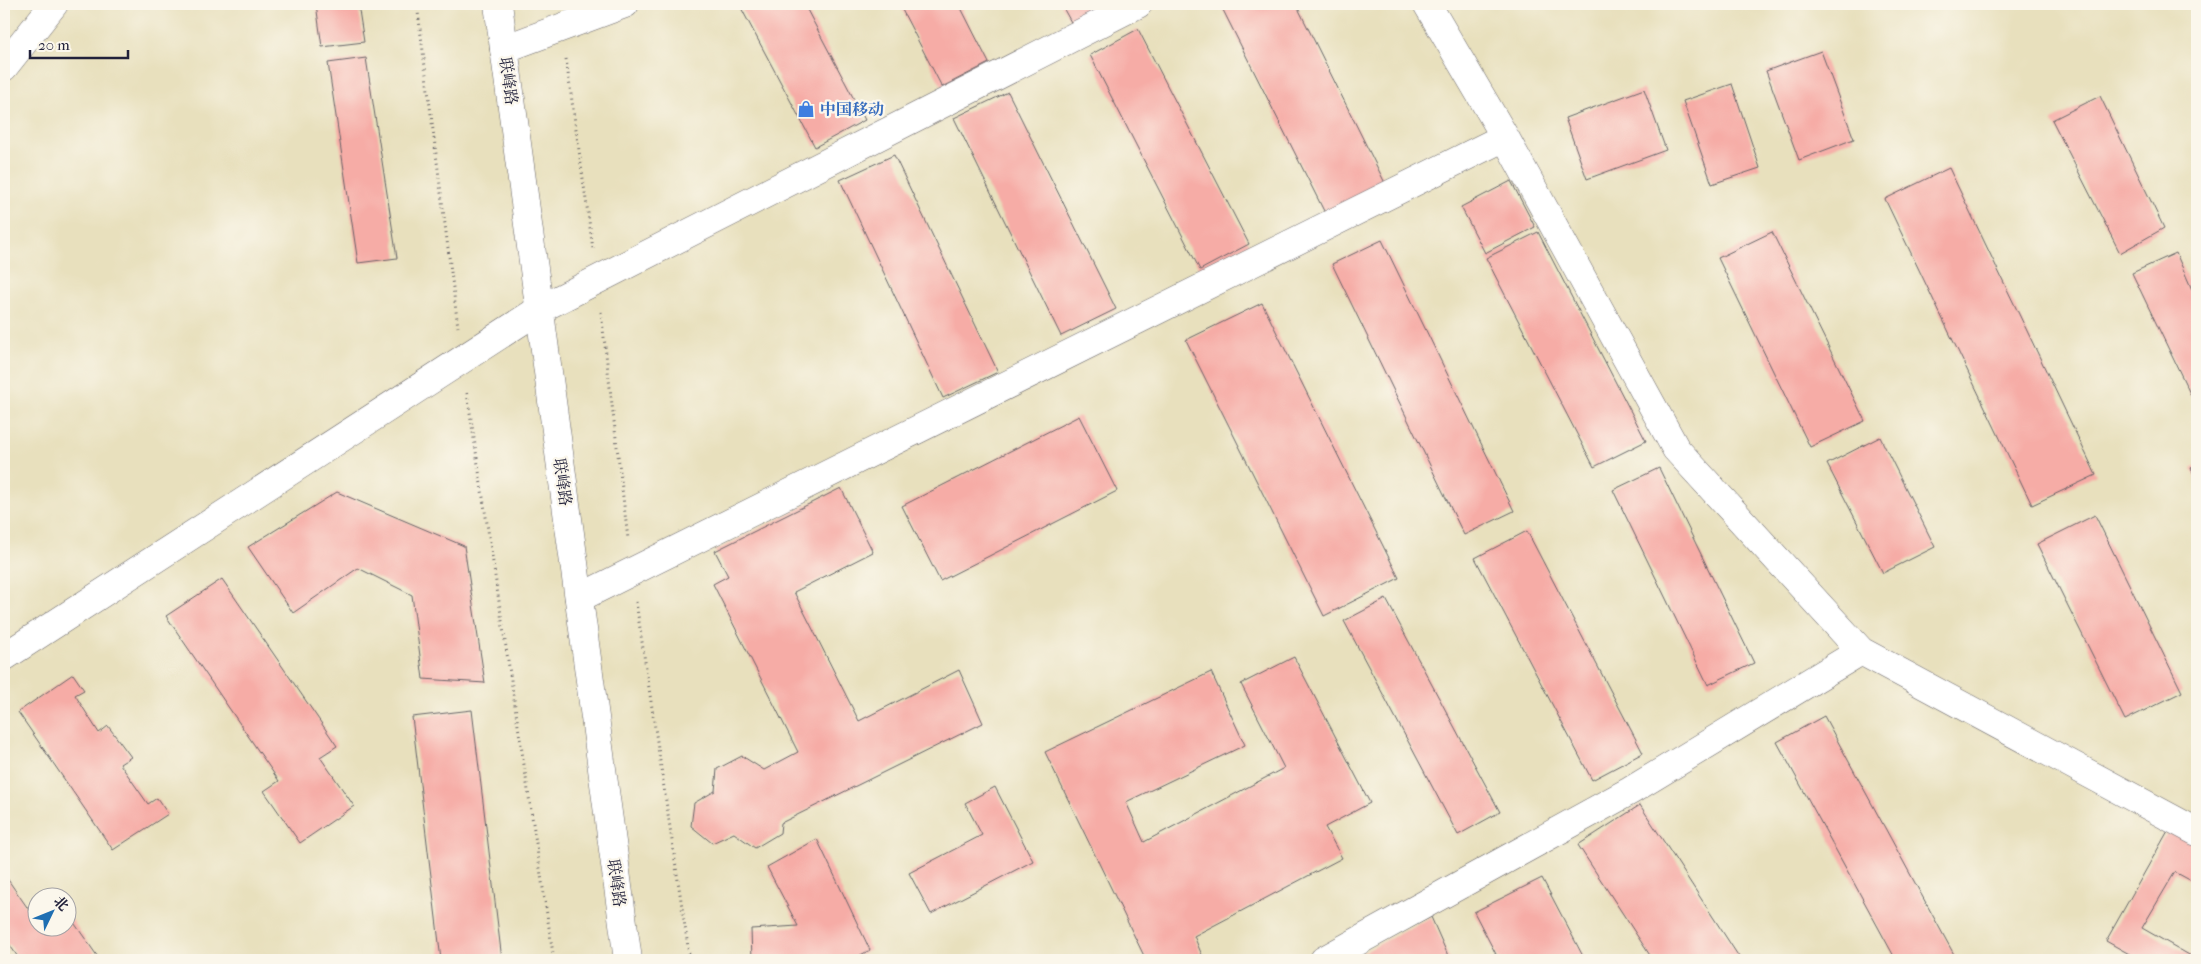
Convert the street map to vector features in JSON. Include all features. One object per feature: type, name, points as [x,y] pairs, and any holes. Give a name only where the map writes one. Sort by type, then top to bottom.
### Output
[{"type":"street","points":[[4,67],[54,4]]},
{"type":"street","name":"联峰路","points":[[498,4],[628,960]]},
{"type":"street","points":[[504,49],[625,4]]},
{"type":"street","points":[[4,657],[540,309],[1138,4]]},
{"type":"street","points":[[1427,4],[1505,137],[1676,449],[1860,651],[2197,832]]},
{"type":"street","points":[[578,598],[1505,137]]},
{"type":"street","points":[[1324,960],[1630,791],[1860,651]]},
{"type":"path","points":[[417,4],[462,359],[554,960]]},
{"type":"path","points":[[561,28],[597,279],[631,571],[690,960]]},
{"type":"building","points":[[316,4],[358,4],[364,42],[322,47]]},
{"type":"building","points":[[739,4],[804,4],[865,120],[815,147]]},
{"type":"building","points":[[899,4],[959,4],[989,63],[942,87]]},
{"type":"building","points":[[1061,4],[1113,4],[1072,24]]},
{"type":"building","points":[[1220,4],[1296,4],[1385,183],[1325,213]]},
{"type":"building","points":[[1138,29],[1249,244],[1200,270],[1090,55]]},
{"type":"building","points":[[1821,51],[1854,139],[1799,160],[1766,71]]},
{"type":"building","points":[[366,58],[397,258],[358,263],[328,63]]},
{"type":"building","points":[[1732,84],[1760,168],[1712,184],[1683,101]]},
{"type":"building","points":[[1644,89],[1666,150],[1587,179],[1565,118]]},
{"type":"building","points":[[1008,92],[1116,309],[1061,336],[954,118]]},
{"type":"building","points":[[2100,96],[2164,228],[2120,253],[2052,120]]},
{"type":"building","points":[[894,155],[998,372],[943,398],[840,180]]},
{"type":"building","points":[[1949,168],[2096,475],[2032,505],[1885,199]]},
{"type":"building","points":[[1511,181],[1535,227],[1485,253],[1461,207]]},
{"type":"building","points":[[1538,232],[1646,441],[1594,467],[1486,258]]},
{"type":"building","points":[[1772,232],[1865,421],[1810,447],[1718,258]]},
{"type":"building","points":[[1382,240],[1514,511],[1464,535],[1332,264]]},
{"type":"building","points":[[2176,253],[2197,301],[2197,408],[2132,273]]},
{"type":"building","points":[[1262,303],[1399,578],[1324,616],[1186,340]]},
{"type":"building","points":[[1079,416],[1117,491],[940,581],[902,506]]},
{"type":"building","points":[[1880,437],[1935,547],[1883,573],[1827,464]]},
{"type":"building","points":[[2197,465],[2197,481],[2191,468]]},
{"type":"building","points":[[1659,468],[1754,663],[1708,685],[1613,490]]},
{"type":"building","points":[[841,488],[873,552],[794,592],[859,721],[959,670],[983,723],[781,823],[780,833],[755,848],[734,833],[712,843],[691,826],[694,803],[715,791],[717,769],[742,756],[764,770],[798,752],[713,584],[728,576],[715,551]]},
{"type":"building","points":[[337,492],[464,546],[485,683],[423,679],[412,595],[358,568],[293,613],[248,547]]},
{"type":"building","points":[[2095,515],[2182,692],[2125,720],[2037,544]]},
{"type":"building","points":[[1527,531],[1643,753],[1592,780],[1475,558]]},
{"type":"building","points":[[222,579],[337,746],[320,757],[354,806],[300,843],[264,791],[279,781],[166,616]]},
{"type":"building","points":[[1386,599],[1500,812],[1458,835],[1344,621]]},
{"type":"building","points":[[1294,657],[1370,803],[1325,827],[1342,858],[1194,936],[1204,960],[1146,960],[1045,752],[1211,672],[1245,745],[1126,802],[1144,842],[1284,768],[1241,684]]},
{"type":"building","points":[[73,674],[84,690],[75,695],[99,733],[108,726],[131,757],[120,764],[148,804],[157,798],[168,814],[113,850],[18,712]]},
{"type":"building","points":[[472,710],[502,960],[441,960],[412,717]]},
{"type":"building","points":[[1824,716],[1957,960],[1896,960],[1777,742]]},
{"type":"building","points":[[995,787],[1033,861],[931,914],[909,873],[982,835],[965,803]]},
{"type":"building","points":[[1640,805],[1741,960],[1653,960],[1578,845]]},
{"type":"building","points":[[2169,829],[2197,846],[2197,884],[2175,872],[2142,928],[2191,956],[2197,946],[2197,960],[2140,960],[2106,941]]},
{"type":"building","points":[[817,839],[870,950],[851,960],[752,960],[751,929],[798,926],[767,867]]},
{"type":"building","points":[[4,874],[28,909],[28,936],[78,936],[78,928],[100,960],[20,960],[9,944],[4,948]]},
{"type":"building","points":[[1542,878],[1585,960],[1499,960],[1474,912]]},
{"type":"building","points":[[1431,917],[1450,960],[1349,960]]},
{"type":"place","name":"中国移动","points":[[806,109]]}]
